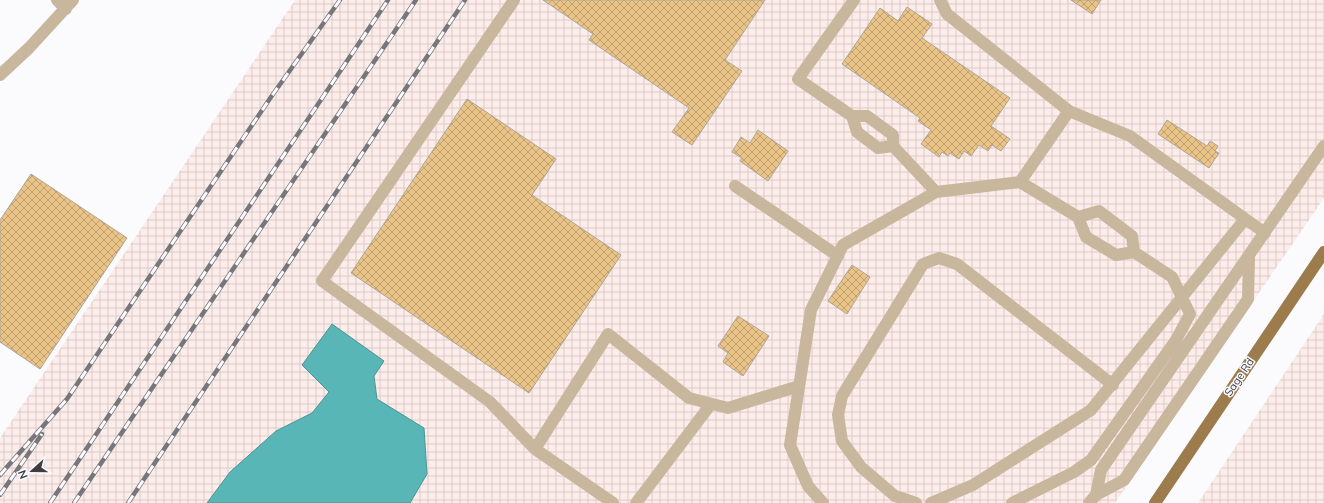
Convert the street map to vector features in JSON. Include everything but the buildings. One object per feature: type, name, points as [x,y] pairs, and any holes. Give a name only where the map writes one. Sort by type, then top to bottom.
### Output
[{"type":"main road","name":"Sage Rd","points":[[1155,503],[1324,252]]},
{"type":"lane","points":[[0,75],[29,48],[69,5],[57,0]]},
{"type":"lane","points":[[514,0],[322,281],[490,402],[535,449],[613,503]]},
{"type":"lane","points":[[854,0],[798,79],[852,116],[867,116],[893,135],[894,146],[936,192]]},
{"type":"lane","points":[[940,0],[947,14],[1069,111],[1130,136],[1265,233]]},
{"type":"lane","points":[[1020,182],[1069,111]]},
{"type":"lane","points":[[852,116],[857,132],[878,148],[894,146]]},
{"type":"lane","points":[[1092,499],[1101,470],[1323,150]]},
{"type":"lane","points":[[823,503],[808,486],[790,445],[811,310],[843,244],[936,192],[1020,182],[1078,217],[1086,237],[1116,255],[1134,252],[1172,277],[1190,314],[1176,340],[1092,460],[1074,472],[1012,503]]},
{"type":"lane","points":[[735,186],[838,256]]},
{"type":"lane","points":[[1078,217],[1099,212],[1132,236],[1134,252]]},
{"type":"lane","points":[[931,503],[974,485],[1091,410],[1113,385],[1245,219]]},
{"type":"lane","points":[[1092,499],[1124,480],[1248,299],[1249,257]]},
{"type":"lane","points":[[916,503],[896,496],[861,468],[842,441],[838,416],[842,396],[923,264],[939,258],[957,264],[1113,385]]},
{"type":"lane","points":[[535,449],[608,334],[689,398],[711,404],[728,408],[799,386]]},
{"type":"lane","points":[[636,503],[711,404]]},
{"type":"shaded area","points":[[295,0],[1324,0],[1324,198],[1115,503],[0,503],[0,438]]},
{"type":"shaded area","points":[[1324,314],[1324,503],[1198,503]]},
{"type":"water","points":[[332,324],[384,361],[374,376],[377,399],[424,428],[427,474],[410,503],[207,503],[230,472],[276,431],[312,413],[329,392],[302,365]]},
{"type":"railway","points":[[0,475],[67,399],[271,97],[340,0]]},
{"type":"railway","points":[[50,503],[388,0]]},
{"type":"railway","points":[[74,503],[416,0]]},
{"type":"railway","points":[[128,503],[465,0]]},
{"type":"railway","points":[[0,495],[42,434]]}]
